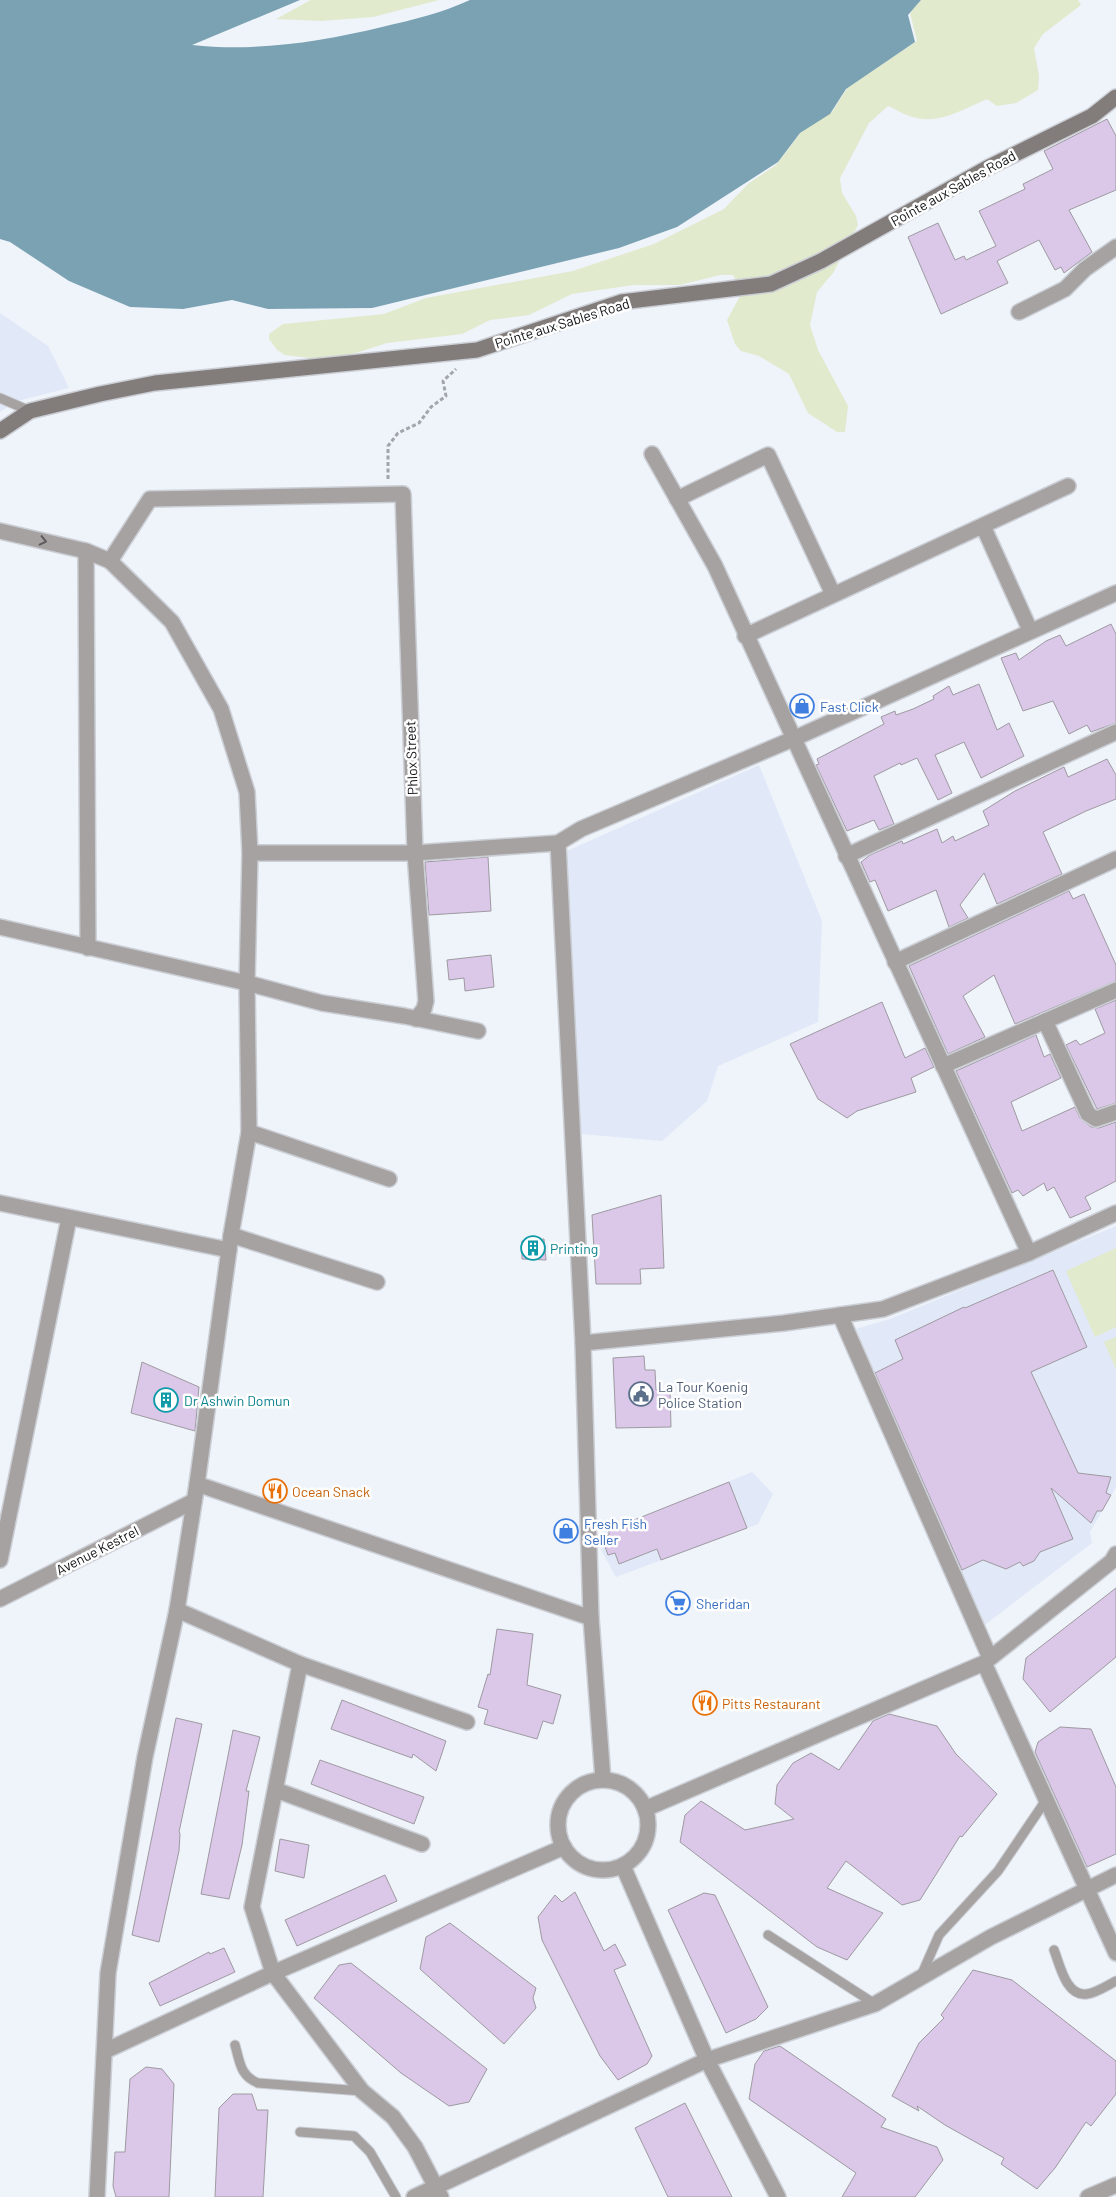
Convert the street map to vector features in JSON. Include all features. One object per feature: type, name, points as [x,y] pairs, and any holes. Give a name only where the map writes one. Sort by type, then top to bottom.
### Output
[{"type":"main road","name":"Pointe aux Sables Road","points":[[0,431],[30,411],[100,394],[155,384],[477,350],[621,302],[772,284],[821,261],[987,168],[1092,116],[1116,97]]},
{"type":"street","points":[[1019,312],[1065,289],[1085,269],[1116,247]]},
{"type":"street","points":[[652,454],[714,566],[1029,1253]]},
{"type":"street","points":[[678,499],[768,455],[833,594]]},
{"type":"street","points":[[745,636],[1068,486]]},
{"type":"street","points":[[110,561],[150,499],[396,494]]},
{"type":"street","name":"Phlox Street","points":[[396,494],[415,853],[426,1001],[424,1009],[416,1019]]},
{"type":"street","points":[[983,526],[1030,630]]},
{"type":"street","points":[[0,531],[86,551],[110,561],[172,622],[221,709],[247,792],[250,853],[247,983],[249,1132],[231,1235],[197,1484],[177,1610],[145,1757],[108,1973],[106,2051],[97,2197]]},
{"type":"street","points":[[86,551],[88,948]]},
{"type":"street","points":[[250,853],[415,853],[558,843],[581,829],[793,739],[1116,592]]},
{"type":"street","points":[[846,856],[1116,732]]},
{"type":"street","points":[[558,843],[584,1342],[591,1618],[603,1780]]},
{"type":"street","points":[[895,962],[1116,859]]},
{"type":"street","points":[[0,928],[247,983],[322,1003],[478,1031]]},
{"type":"street","points":[[943,1066],[1116,990]]},
{"type":"street","points":[[1045,1021],[1088,1114],[1096,1119],[1116,1112]]},
{"type":"street","points":[[249,1132],[389,1179]]},
{"type":"street","points":[[0,1203],[229,1250]]},
{"type":"street","points":[[584,1342],[883,1309],[1029,1253],[1116,1213]]},
{"type":"street","points":[[0,1560],[69,1218]]},
{"type":"street","points":[[231,1235],[377,1282]]},
{"type":"street","points":[[840,1315],[1046,1800],[1116,1953]]},
{"type":"street","points":[[197,1484],[591,1618]]},
{"type":"street","name":"Avenue Kestrel","points":[[0,1599],[194,1501]]},
{"type":"street","points":[[645,1809],[987,1660],[1112,1561],[1116,1554]]},
{"type":"street","points":[[177,1610],[300,1664],[467,1722]]},
{"type":"street","points":[[300,1664],[252,1907],[273,1973],[362,2091],[398,2125],[416,2147],[438,2192]]},
{"type":"street","points":[[603,1780],[616,1782],[628,1788],[645,1809],[648,1822],[647,1836],[642,1848],[634,1858],[623,1866],[610,1870],[596,1870],[583,1866],[572,1858],[564,1847],[559,1832],[559,1817],[564,1802],[581,1787],[603,1780]]},
{"type":"street","points":[[276,1790],[422,1844]]},
{"type":"street","points":[[106,2051],[273,1973],[564,1847]]},
{"type":"street","points":[[623,1866],[706,2060],[778,2197]]},
{"type":"street","points":[[414,2197],[438,2192],[706,2060],[875,2004],[991,1937],[1086,1888],[1116,1875]]},
{"type":"street","points":[[1088,2197],[1116,2185]]},
{"type":"lane","points":[[0,398],[30,411]]},
{"type":"lane","points":[[921,1976],[939,1935],[998,1870],[1046,1800]]},
{"type":"lane","points":[[768,1935],[875,2004]]},
{"type":"lane","points":[[1054,1950],[1068,1984],[1075,1992],[1087,1994],[1116,1981]]},
{"type":"lane","points":[[235,2045],[243,2073],[249,2080],[258,2083],[362,2091]]},
{"type":"lane","points":[[300,2132],[354,2136],[370,2152],[396,2197]]},
{"type":"path","points":[[396,494],[388,446],[398,433],[418,423],[431,408],[446,396],[443,381],[457,368]]},
{"type":"shaded area","points":[[0,313],[48,346],[69,388],[17,401],[0,412]]},
{"type":"shaded area","points":[[759,765],[822,921],[818,1022],[718,1066],[707,1101],[662,1141],[581,1134],[565,852]]},
{"type":"shaded area","points":[[1116,1226],[1116,1487],[1090,1532],[1092,1543],[973,1634],[842,1333],[890,1319]]},
{"type":"shaded area","points":[[752,1472],[773,1494],[758,1524],[616,1577],[594,1537]]},
{"type":"green space","points":[[311,0],[439,0],[373,17],[321,21],[276,19]]},
{"type":"green space","points":[[921,0],[1078,0],[1081,5],[1043,34],[1034,48],[1039,76],[1038,90],[1016,103],[997,106],[987,99],[951,115],[932,119],[910,116],[888,106],[869,123],[840,178],[842,193],[856,216],[858,225],[833,273],[817,292],[810,325],[818,350],[848,406],[845,432],[837,432],[808,413],[789,374],[759,356],[741,351],[735,344],[727,320],[743,291],[733,275],[720,275],[680,285],[633,285],[572,294],[529,315],[490,320],[462,334],[387,343],[340,358],[326,360],[285,355],[277,350],[269,339],[269,334],[283,324],[384,314],[426,298],[573,271],[654,244],[724,209],[748,184],[776,165],[802,131],[832,112],[848,87],[917,41],[910,13]]},
{"type":"green space","points":[[1116,1248],[1116,1327],[1095,1337],[1066,1271]]},
{"type":"green space","points":[[1116,1337],[1116,1369],[1104,1342]]},
{"type":"water","points":[[0,0],[300,0],[192,45],[240,47],[287,44],[335,37],[427,16],[470,0],[921,0],[908,15],[915,42],[846,89],[830,114],[800,133],[778,162],[677,227],[619,248],[372,308],[268,309],[232,300],[183,309],[130,307],[69,281],[10,242],[0,239]]},
{"type":"building","points":[[1107,119],[1116,136],[1116,190],[1069,210],[1092,252],[1064,273],[1061,267],[1055,270],[1039,240],[997,261],[1008,283],[941,314],[908,237],[938,223],[955,260],[964,256],[966,260],[996,246],[979,211],[1025,189],[1023,184],[1053,169],[1044,151]]},
{"type":"building","points":[[1111,624],[1116,634],[1116,723],[1091,732],[1087,725],[1069,734],[1053,701],[1023,711],[1001,658],[1016,653],[1019,660],[1046,641],[1060,635],[1066,646]]},
{"type":"building","points":[[979,684],[997,730],[1009,723],[1024,756],[981,778],[964,742],[935,755],[952,793],[938,800],[917,758],[901,765],[900,763],[874,776],[894,824],[879,830],[874,820],[847,831],[816,765],[819,764],[817,759],[884,724],[881,717],[895,711],[896,715],[913,709],[934,699],[933,696],[949,686],[953,695]]},
{"type":"building","points":[[1107,759],[1116,775],[1116,799],[1043,832],[1062,874],[997,904],[984,873],[960,905],[968,918],[949,927],[936,890],[888,911],[875,880],[870,882],[861,862],[870,855],[902,841],[903,844],[937,829],[942,843],[953,836],[955,841],[989,825],[983,811],[1015,791],[1064,767],[1068,777]]},
{"type":"building","points":[[488,857],[491,911],[429,915],[425,862]]},
{"type":"building","points":[[1069,891],[1073,899],[1084,894],[1116,965],[1116,981],[1015,1024],[994,975],[963,996],[985,1037],[948,1054],[909,966]]},
{"type":"building","points":[[491,955],[494,987],[465,991],[464,978],[449,980],[447,960]]},
{"type":"building","points":[[1116,1000],[1116,1103],[1097,1109],[1066,1045],[1076,1040],[1080,1045],[1105,1033],[1095,1009]]},
{"type":"building","points":[[882,1002],[905,1058],[925,1048],[934,1067],[911,1078],[916,1092],[857,1111],[847,1118],[818,1099],[790,1044]]},
{"type":"building","points":[[1036,1035],[1044,1057],[1050,1054],[1061,1078],[1011,1102],[1022,1131],[1075,1107],[1080,1118],[1091,1127],[1099,1128],[1116,1122],[1116,1181],[1085,1197],[1091,1209],[1070,1218],[1054,1187],[1047,1191],[1044,1183],[1023,1196],[1018,1190],[1012,1193],[956,1071]]},
{"type":"building","points":[[661,1195],[664,1268],[640,1269],[641,1284],[596,1284],[592,1215]]},
{"type":"building","name":"Printing","points":[[544,1239],[546,1260],[522,1259],[522,1241]]},
{"type":"building","points":[[1053,1270],[1087,1347],[1031,1372],[1078,1473],[1111,1477],[1106,1493],[1111,1495],[1102,1511],[1097,1511],[1091,1523],[1051,1488],[1073,1539],[1040,1552],[1034,1561],[1023,1566],[1020,1562],[1006,1569],[983,1560],[962,1570],[875,1373],[903,1359],[895,1340],[964,1307]]},
{"type":"building","name":"La Tour Koenig Police Station","points":[[644,1356],[645,1370],[655,1370],[656,1390],[670,1390],[671,1427],[616,1428],[613,1358]]},
{"type":"building","name":"Dr Ashwin Domun","points":[[142,1362],[199,1387],[195,1431],[131,1413]]},
{"type":"building","points":[[729,1482],[747,1528],[661,1560],[657,1549],[619,1564],[615,1553],[608,1555],[602,1538],[609,1535],[609,1530]]},
{"type":"building","points":[[1116,1588],[1116,1657],[1050,1712],[1023,1679],[1026,1658]]},
{"type":"building","points":[[497,1629],[533,1634],[527,1685],[561,1695],[553,1724],[543,1721],[537,1739],[484,1724],[488,1710],[478,1707],[488,1674],[490,1675]]},
{"type":"building","points":[[342,1700],[446,1741],[436,1771],[413,1754],[412,1758],[331,1729]]},
{"type":"building","points":[[889,1714],[937,1726],[956,1754],[997,1794],[962,1837],[960,1836],[920,1900],[902,1905],[846,1861],[827,1888],[883,1913],[847,1960],[817,1947],[680,1842],[685,1815],[701,1801],[745,1830],[794,1819],[775,1804],[777,1785],[793,1763],[811,1753],[839,1770],[873,1721]]},
{"type":"building","points":[[176,1718],[202,1724],[179,1832],[179,1851],[159,1942],[132,1935]]},
{"type":"building","points":[[1060,1727],[1091,1729],[1116,1787],[1116,1854],[1087,1867],[1035,1752],[1038,1742]]},
{"type":"building","points":[[233,1730],[260,1737],[246,1791],[249,1791],[242,1845],[229,1899],[201,1894]]},
{"type":"building","points":[[320,1760],[424,1797],[414,1824],[311,1784]]},
{"type":"building","points":[[280,1839],[309,1845],[304,1878],[275,1871]]},
{"type":"building","points":[[385,1875],[397,1901],[297,1946],[285,1920]]},
{"type":"building","points":[[575,1892],[604,1951],[615,1944],[626,1965],[614,1970],[652,2056],[647,2064],[618,2080],[600,2056],[542,1940],[538,1917],[555,1895],[562,1902]]},
{"type":"building","points":[[704,1893],[715,1895],[768,2007],[756,2019],[726,2033],[668,1910]]},
{"type":"building","points":[[450,1923],[536,1988],[533,1998],[536,2008],[504,2044],[420,1969],[426,1937]]},
{"type":"building","points":[[224,1948],[235,1972],[160,2006],[149,1983],[209,1952],[210,1954]]},
{"type":"building","points":[[351,1963],[487,2069],[469,2102],[449,2106],[401,2073],[314,1998],[339,1965]]},
{"type":"building","points":[[973,1970],[1012,1980],[1116,2061],[1116,2094],[1091,2126],[1086,2122],[1055,2168],[1037,2189],[1001,2164],[1004,2158],[945,2125],[917,2106],[919,2111],[892,2096],[919,2043],[944,2018],[941,2015]]},
{"type":"building","points":[[780,2046],[886,2119],[881,2127],[937,2147],[943,2160],[915,2197],[842,2197],[856,2173],[749,2099],[755,2064],[764,2051]]},
{"type":"building","points":[[146,2067],[162,2069],[174,2084],[169,2197],[116,2197],[113,2186],[115,2152],[125,2152],[130,2079]]},
{"type":"building","points":[[233,2094],[252,2094],[257,2110],[268,2110],[263,2197],[215,2197],[219,2108]]},
{"type":"building","points":[[685,2103],[732,2197],[668,2197],[635,2128]]},
{"type":"place","name":"Fast Click","points":[[802,706]]},
{"type":"place","name":"Printing","points":[[533,1248]]},
{"type":"place","name":"La Tour Koenig Police Station","points":[[641,1394]]},
{"type":"place","name":"Dr Ashwin Domun","points":[[166,1400]]},
{"type":"place","name":"Ocean Snack","points":[[275,1491]]},
{"type":"place","name":"Fresh Fish Seller","points":[[566,1531]]},
{"type":"place","name":"Sheridan","points":[[678,1603]]},
{"type":"place","name":"Pitts Restaurant","points":[[705,1703]]}]
